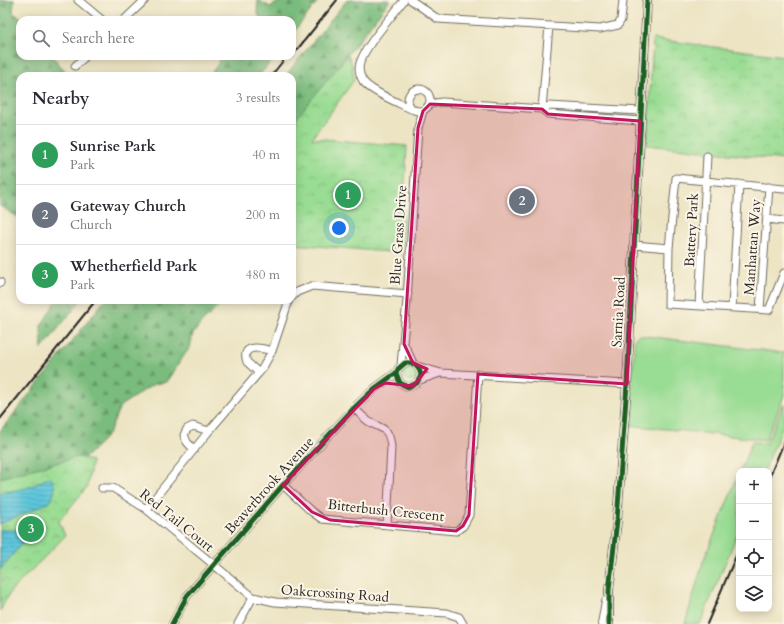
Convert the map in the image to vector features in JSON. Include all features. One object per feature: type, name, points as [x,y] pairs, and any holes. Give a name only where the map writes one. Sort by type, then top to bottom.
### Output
[{"type":"main road","name":"Sarnia Road","points":[[602,624],[609,590],[617,520],[627,384],[647,0]]},
{"type":"main road","name":"Sarnia Road","points":[[609,590],[609,624]]},
{"type":"street","points":[[78,0],[97,16]]},
{"type":"street","points":[[128,16],[145,0]]},
{"type":"street","points":[[404,0],[366,51],[359,65],[360,76],[366,84],[392,100],[412,109],[424,111],[430,100]]},
{"type":"street","points":[[411,0],[438,19],[600,29],[618,25],[621,20],[623,0]]},
{"type":"street","points":[[542,109],[549,26]]},
{"type":"street","points":[[75,66],[82,60]]},
{"type":"street","points":[[392,100],[420,89],[425,91],[430,100]]},
{"type":"street","points":[[410,94],[408,102],[412,109]]},
{"type":"street","points":[[430,100],[542,109],[549,106],[641,111]]},
{"type":"street","name":"Blue Grass Drive","points":[[412,109],[418,128]]},
{"type":"street","points":[[542,109],[548,114],[640,121]]},
{"type":"street","name":"Blue Grass Drive","points":[[401,365],[408,294],[418,128],[424,111]]},
{"type":"street","name":"Battery Park","points":[[699,305],[707,156]]},
{"type":"street","points":[[784,189],[676,178],[669,248],[668,304],[769,310],[784,273]]},
{"type":"street","points":[[732,307],[739,184]]},
{"type":"street","name":"Manhattan Way","points":[[760,309],[769,187]]},
{"type":"street","points":[[767,219],[784,221]]},
{"type":"street","points":[[634,245],[669,248]]},
{"type":"street","points":[[296,293],[312,286],[408,294]]},
{"type":"street","points":[[146,509],[209,431],[259,373],[272,351],[288,304]]},
{"type":"street","name":"Blue Grass Drive","points":[[404,344],[415,365]]},
{"type":"street","points":[[259,373],[247,362],[246,356],[248,352],[258,346],[272,351]]},
{"type":"street","points":[[400,383],[396,373],[401,365],[409,362],[441,373],[627,384]]},
{"type":"street","points":[[415,365],[421,375],[420,380]]},
{"type":"street","name":"Beaverbrook Avenue","points":[[172,624],[187,596],[283,485],[354,408],[374,389],[385,383],[396,373]]},
{"type":"street","points":[[385,383],[400,383],[408,387],[413,386],[420,380],[441,373]]},
{"type":"street","name":"Bitterbush Crescent","points":[[283,485],[312,512],[322,518],[456,530],[467,521],[469,515],[478,374]]},
{"type":"street","points":[[354,408],[368,421],[383,428],[390,435],[391,447],[387,525]]},
{"type":"street","points":[[194,450],[187,442],[184,435],[187,429],[193,426],[209,431]]},
{"type":"street","name":"Red Tail Court","points":[[102,488],[113,488],[146,509],[213,566]]},
{"type":"street","name":"Oakcrossing Road","points":[[213,566],[253,597],[275,602],[447,613],[459,617],[463,624]]},
{"type":"street","points":[[238,624],[253,597]]},
{"type":"highlighted area","points":[[430,104],[542,109],[548,114],[640,121],[627,384],[478,374],[469,515],[463,526],[456,531],[330,520],[312,512],[283,485],[374,389],[385,383],[413,386],[427,369],[413,363],[404,344],[418,128],[423,111]]},
{"type":"green space","points":[[0,0],[14,0],[13,13],[18,16],[16,16],[16,60],[56,60],[66,72],[16,72],[16,216],[0,206]]},
{"type":"green space","points":[[258,0],[270,7],[282,0],[319,0],[296,29],[296,16],[259,16],[257,11]]},
{"type":"green space","points":[[347,0],[390,0],[296,122],[296,72],[288,72]]},
{"type":"green space","points":[[653,39],[784,56],[784,160],[647,145]]},
{"type":"green space","points":[[348,55],[352,64],[354,80],[312,138],[407,146],[401,253],[296,244],[296,118]]},
{"type":"green space","points":[[220,60],[272,60],[262,72],[212,72]]},
{"type":"green space","points":[[55,304],[78,304],[42,349],[41,326]]},
{"type":"green space","points":[[102,304],[222,304],[202,322],[193,334],[190,347],[166,382],[154,384],[120,406],[108,435],[84,459],[78,457],[0,478],[0,431]]},
{"type":"green space","points":[[638,335],[784,353],[784,396],[766,440],[629,425],[635,338]]},
{"type":"green space","points":[[407,367],[413,367],[417,371],[417,377],[413,381],[407,381],[403,377],[403,371]]},
{"type":"green space","points":[[784,403],[784,423],[765,468],[741,468],[752,442],[767,443]]},
{"type":"green space","points":[[78,457],[92,461],[87,487],[59,521],[65,536],[11,591],[0,611],[0,478]]},
{"type":"green space","points":[[736,480],[736,537],[700,624],[685,624],[703,562]]},
{"type":"water","points":[[50,477],[54,484],[54,490],[50,502],[0,524],[0,493],[27,488]]},
{"type":"water","points":[[0,530],[22,530],[28,536],[0,570]]},
{"type":"railway","points":[[296,51],[337,0]]},
{"type":"railway","points":[[274,72],[284,60]]},
{"type":"railway","points":[[0,419],[93,304]]},
{"type":"railway","points":[[772,471],[784,442]]},
{"type":"railway","points":[[707,624],[736,556]]},
{"type":"cycle path","points":[[609,624],[609,590],[617,520],[627,384],[647,0]]},
{"type":"cycle path","points":[[172,624],[187,596],[283,485],[354,408],[374,389],[396,373],[405,363],[416,365],[421,375],[417,383],[408,387],[400,383],[396,373]]},
{"type":"place","name":"Sunrise Park","points":[[348,195]]},
{"type":"place","name":"Gateway Church","points":[[522,201]]},
{"type":"place","name":"Whetherfield Park","points":[[31,529]]}]
